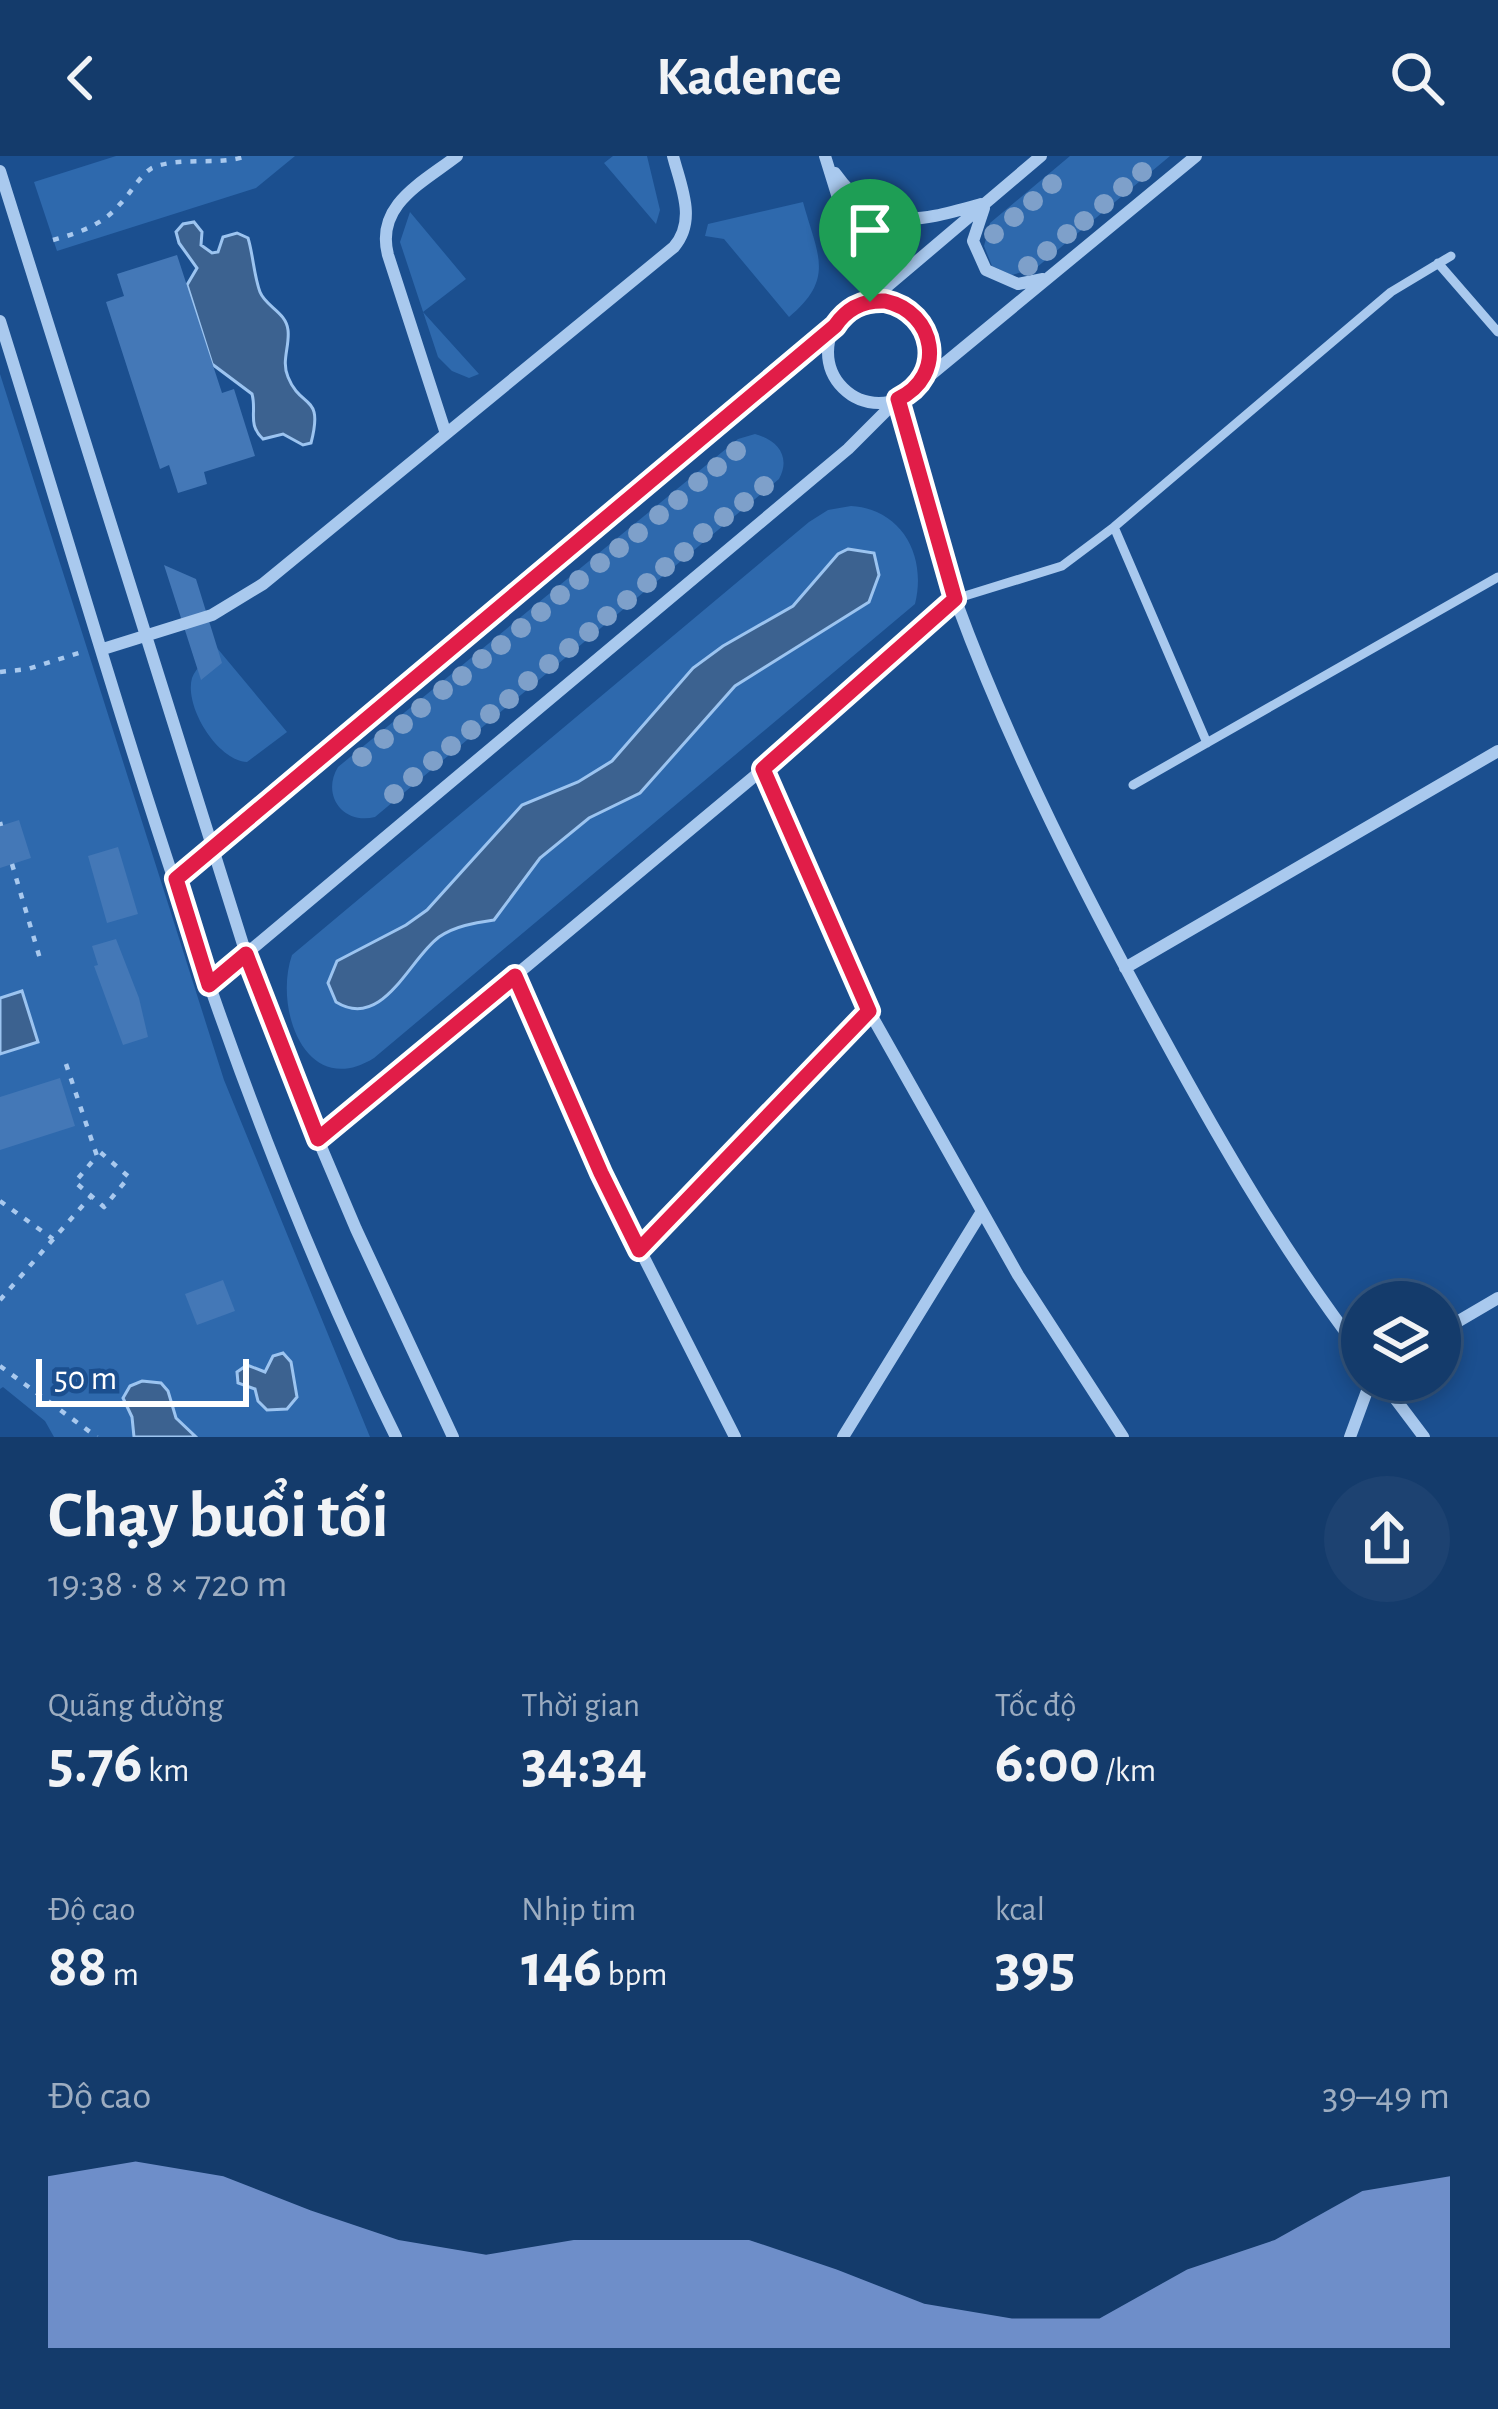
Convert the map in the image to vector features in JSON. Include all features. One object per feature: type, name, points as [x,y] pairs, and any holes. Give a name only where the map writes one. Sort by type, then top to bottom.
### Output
[{"type":"street","points":[[446,434],[388,256],[384,229],[395,205],[457,156]]},
{"type":"street","points":[[103,649],[212,615],[248,595],[680,241],[687,214],[673,156]]},
{"type":"street","points":[[870,302],[1042,156]]},
{"type":"street","points":[[209,985],[848,449],[898,399],[1196,156]]},
{"type":"street","points":[[825,159],[861,203],[888,218],[918,220],[987,202]]},
{"type":"street","points":[[825,159],[870,302]]},
{"type":"street","points":[[0,171],[246,954],[318,1139],[453,1437]]},
{"type":"street","points":[[987,202],[973,241],[986,271],[1018,284],[1049,278]]},
{"type":"street","points":[[176,879],[849,310],[885,301],[907,308],[926,331],[930,360],[916,387]]},
{"type":"street","points":[[0,321],[209,985],[295,1214],[396,1437]]},
{"type":"street","points":[[835,326],[829,360],[841,385],[864,400],[898,399]]},
{"type":"street","points":[[898,399],[955,599],[1034,783],[1125,968],[1286,1247],[1341,1324]]},
{"type":"street","points":[[318,1139],[763,769],[955,599]]},
{"type":"street","points":[[1125,968],[1498,751]]},
{"type":"street","points":[[763,769],[869,1011],[981,1213],[1122,1437]]},
{"type":"street","points":[[515,976],[601,1173],[735,1437]]},
{"type":"street","points":[[639,1250],[869,1011]]},
{"type":"street","points":[[843,1437],[981,1213]]},
{"type":"street","points":[[1461,1320],[1498,1298]]},
{"type":"street","points":[[1350,1437],[1363,1401]]},
{"type":"street","points":[[1397,1401],[1424,1437]]},
{"type":"lane","points":[[955,599],[1062,566],[1391,292],[1451,256]]},
{"type":"lane","points":[[1438,263],[1498,332]]},
{"type":"lane","points":[[1114,527],[1207,743]]},
{"type":"lane","points":[[1133,785],[1498,577]]},
{"type":"path","points":[[53,240],[100,223],[148,170],[162,164],[247,156]]},
{"type":"path","points":[[0,671],[28,669],[87,650]]},
{"type":"path","points":[[12,864],[41,962]]},
{"type":"path","points":[[65,1064],[97,1156]]},
{"type":"path","points":[[100,1152],[128,1178],[104,1207],[75,1182],[97,1156],[100,1152]]},
{"type":"path","points":[[0,1300],[91,1196]]},
{"type":"path","points":[[0,1202],[53,1239]]},
{"type":"path","points":[[0,1366],[97,1437]]},
{"type":"shaded area","points":[[116,156],[295,156],[256,188],[57,251],[34,182]]},
{"type":"shaded area","points":[[613,156],[647,156],[660,210],[656,224],[604,163]]},
{"type":"shaded area","points":[[1070,156],[1170,156],[1036,268],[1012,275],[992,266],[984,246],[990,223]]},
{"type":"shaded area","points":[[803,202],[817,251],[818,277],[804,303],[789,317],[724,239],[705,236],[708,224]]},
{"type":"shaded area","points":[[410,212],[466,279],[423,312],[400,242]]},
{"type":"shaded area","points":[[194,222],[202,232],[201,245],[212,253],[218,252],[223,237],[237,233],[248,238],[260,292],[286,324],[288,377],[313,409],[311,443],[303,445],[283,434],[263,439],[254,423],[252,394],[212,364],[187,285],[197,268],[176,232]]},
{"type":"shaded area","points":[[423,312],[479,374],[469,378],[452,371],[438,357]]},
{"type":"shaded area","points":[[0,374],[224,1080],[370,1437],[54,1437],[45,1421],[0,1389]]},
{"type":"shaded area","points":[[755,434],[780,450],[784,464],[779,479],[375,817],[353,816],[338,806],[332,788],[338,767],[738,439]]},
{"type":"shaded area","points":[[851,506],[884,516],[907,538],[917,569],[915,604],[374,1058],[350,1068],[330,1067],[314,1058],[301,1043],[287,1000],[292,955],[809,522],[828,510]]},
{"type":"shaded area","points":[[848,549],[874,553],[879,575],[869,602],[735,686],[640,793],[589,818],[540,858],[494,920],[439,937],[394,989],[368,1007],[336,1002],[328,983],[337,961],[427,910],[522,805],[578,782],[612,761],[693,668],[793,606],[838,554]]},
{"type":"shaded area","points":[[217,648],[287,732],[247,762],[214,742],[193,703],[192,678]]},
{"type":"shaded area","points":[[22,991],[38,1042],[0,1054],[0,998]]},
{"type":"shaded area","points":[[283,1353],[291,1362],[297,1397],[287,1409],[267,1410],[255,1389],[238,1383],[237,1372],[247,1365],[265,1372],[273,1356]]},
{"type":"shaded area","points":[[142,1381],[161,1383],[176,1418],[196,1437],[134,1437],[123,1398],[130,1386]]},
{"type":"building","points":[[177,255],[222,393],[234,389],[255,456],[204,472],[207,484],[178,493],[169,465],[160,469],[106,302],[124,296],[117,274]]},
{"type":"building","points":[[164,565],[196,579],[222,663],[201,680]]},
{"type":"building","points":[[19,820],[31,858],[0,868],[0,826]]},
{"type":"building","points":[[118,847],[138,914],[107,923],[88,856]]},
{"type":"building","points":[[116,939],[148,1037],[123,1045],[94,966],[98,965],[92,946]]},
{"type":"building","points":[[60,1078],[75,1126],[0,1150],[0,1097]]},
{"type":"building","points":[[223,1280],[235,1311],[197,1325],[185,1294]]},
{"type":"route","points":[[870,302],[907,308],[929,338],[925,375],[898,399],[955,599],[763,769],[869,1011],[639,1250],[515,976],[318,1139],[246,954],[209,985],[176,879],[843,315],[870,302]]}]
